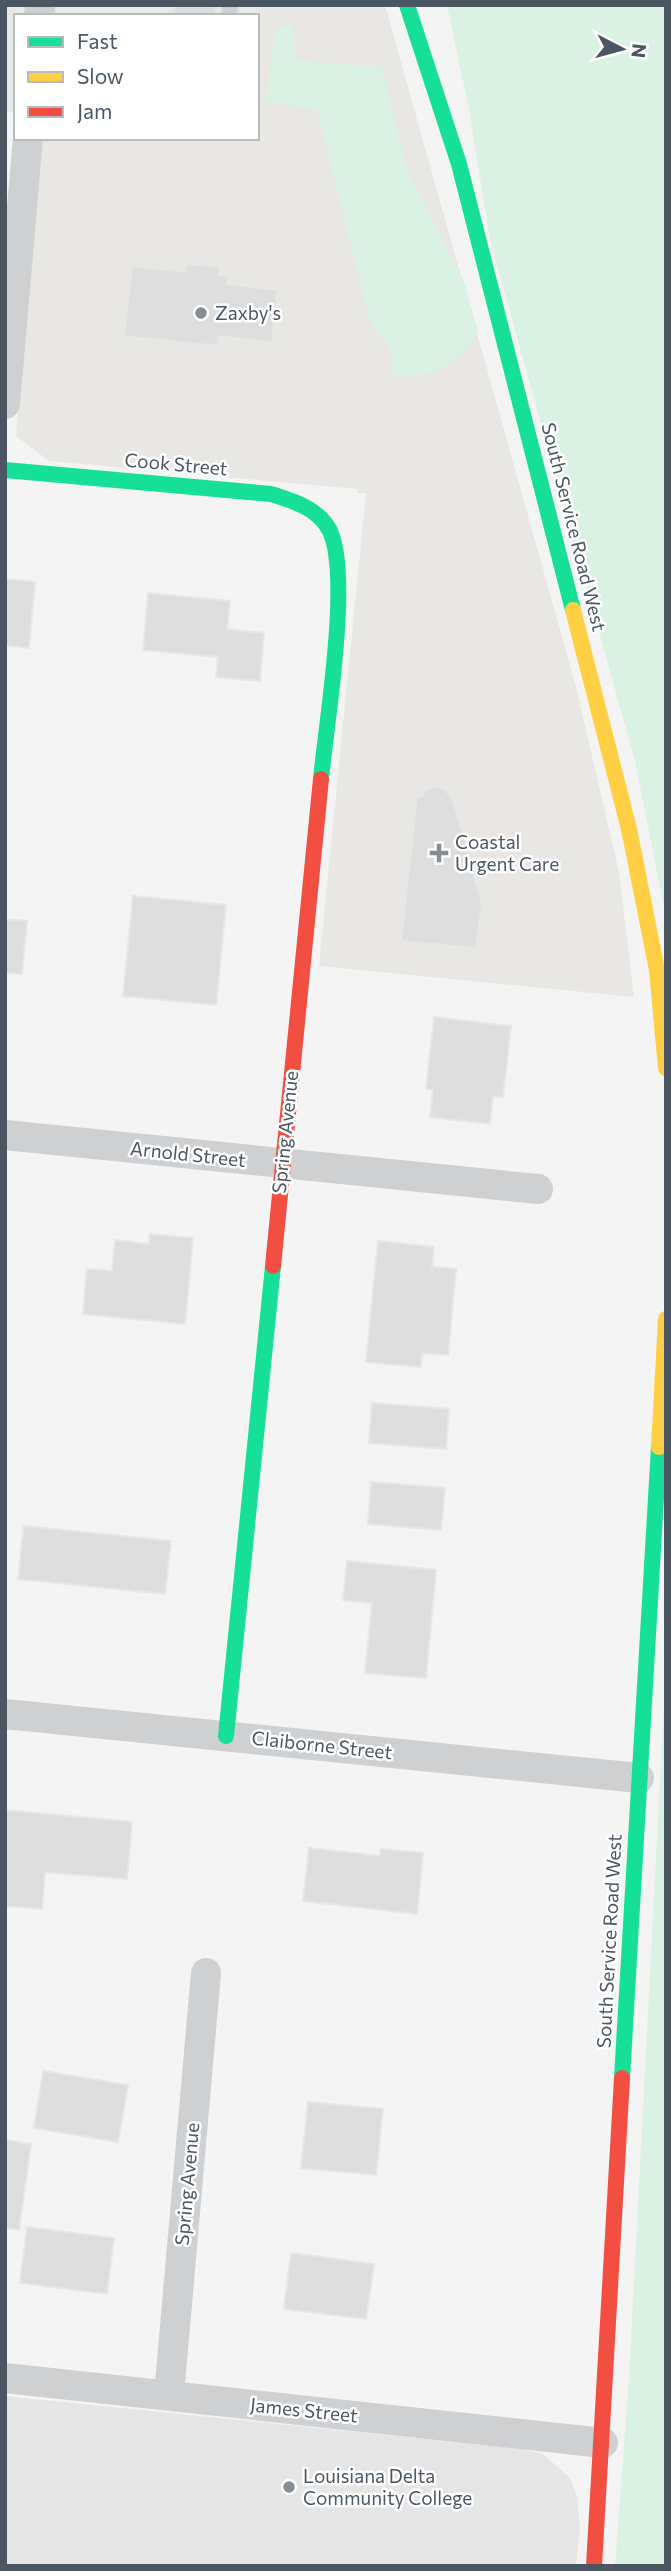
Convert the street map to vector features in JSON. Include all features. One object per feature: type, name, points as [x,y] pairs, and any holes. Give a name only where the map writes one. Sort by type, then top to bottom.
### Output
[{"type":"main road","name":"South Service Road West","points":[[407,5],[459,163],[629,829],[657,970],[666,1068]]},
{"type":"main road","name":"Cook Street","points":[[5,470],[271,494],[299,501],[318,512],[329,530]]},
{"type":"main road","name":"Spring Avenue","points":[[226,1735],[339,594],[338,556],[329,530]]},
{"type":"main road","name":"South Service Road West","points":[[594,2566],[666,1319]]},
{"type":"street","points":[[5,404],[28,140]]},
{"type":"street","name":"Arnold Street","points":[[5,1135],[538,1189]]},
{"type":"street","name":"Claiborne Street","points":[[5,1714],[639,1778]]},
{"type":"street","name":"Spring Avenue","points":[[169,2395],[206,1973]]},
{"type":"street","name":"James Street","points":[[5,2378],[603,2443]]},
{"type":"shaded area","points":[[5,5],[385,5],[576,687],[619,872],[634,997],[319,966],[366,493],[358,493],[357,489],[49,461],[16,436],[42,140],[259,140],[259,14],[14,14],[14,112],[5,111]]},
{"type":"shaded area","name":"Louisiana Delta Community College","points":[[5,2396],[522,2449],[543,2454],[570,2478],[577,2496],[580,2526],[576,2566],[5,2566]]},
{"type":"green space","points":[[447,5],[666,5],[666,917],[635,761],[490,240],[469,109]]},
{"type":"green space","points":[[291,25],[297,60],[382,67],[406,167],[464,282],[478,332],[452,363],[442,368],[420,374],[391,376],[391,353],[386,342],[371,324],[318,110],[266,101],[276,29]]},
{"type":"green space","points":[[666,1666],[666,2566],[615,2566],[629,2379]]},
{"type":"building","points":[[174,5],[216,5],[215,14],[173,14]]},
{"type":"building","name":"Zaxby's","points":[[186,264],[220,267],[219,275],[228,276],[227,284],[277,290],[272,342],[219,336],[218,344],[209,345],[124,336],[132,266],[185,272]]},
{"type":"building","points":[[5,579],[35,582],[29,648],[5,645]]},
{"type":"building","points":[[148,593],[230,601],[227,629],[264,633],[260,681],[216,677],[218,657],[143,650]]},
{"type":"building","name":"Coastal Urgent Care","points":[[426,789],[445,789],[453,801],[482,904],[476,948],[401,941],[417,798],[423,795]]},
{"type":"building","points":[[133,896],[226,905],[216,1005],[123,996]]},
{"type":"building","points":[[5,919],[27,921],[22,974],[5,973]]},
{"type":"building","points":[[434,1017],[511,1026],[503,1097],[493,1096],[490,1124],[430,1117],[433,1090],[426,1089]]},
{"type":"building","points":[[150,1234],[193,1238],[185,1324],[83,1314],[87,1269],[112,1271],[115,1240],[149,1244]]},
{"type":"building","points":[[378,1241],[434,1247],[432,1267],[456,1269],[448,1355],[422,1353],[421,1367],[366,1362]]},
{"type":"building","points":[[372,1403],[449,1409],[446,1449],[369,1443]]},
{"type":"building","points":[[371,1482],[445,1488],[441,1530],[368,1524]]},
{"type":"building","points":[[24,1526],[171,1541],[165,1594],[18,1579]]},
{"type":"building","points":[[347,1561],[436,1570],[426,1678],[365,1673],[372,1603],[343,1600]]},
{"type":"building","points":[[5,1810],[132,1822],[127,1879],[45,1872],[42,1909],[5,1906]]},
{"type":"building","points":[[309,1848],[380,1856],[381,1849],[423,1853],[417,1914],[303,1901]]},
{"type":"building","points":[[43,2071],[128,2085],[118,2142],[34,2128]]},
{"type":"building","points":[[308,2102],[383,2109],[376,2175],[301,2168]]},
{"type":"building","points":[[5,2140],[31,2144],[19,2230],[5,2228]]},
{"type":"building","points":[[27,2227],[114,2238],[107,2294],[20,2283]]},
{"type":"building","points":[[291,2253],[374,2264],[366,2319],[284,2309]]},
{"type":"traffic: fast","points":[[407,5],[459,164],[573,610]]},
{"type":"traffic: fast","points":[[5,470],[271,494],[304,506],[318,516],[329,529],[335,550],[338,579],[335,650],[321,779]]},
{"type":"traffic: fast","points":[[226,1736],[273,1266]]},
{"type":"traffic: fast","points":[[622,2078],[659,1447]]},
{"type":"traffic: slow","points":[[573,610],[629,829],[657,970],[666,1068]]},
{"type":"traffic: slow","points":[[659,1447],[666,1319]]},
{"type":"traffic: jam","points":[[273,1266],[321,779]]},
{"type":"traffic: jam","points":[[594,2566],[622,2078]]},
{"type":"place","name":"Zaxby's","points":[[201,313]]},
{"type":"place","name":"Coastal Urgent Care","points":[[439,853]]},
{"type":"place","name":"Louisiana Delta Community College","points":[[289,2487]]}]
